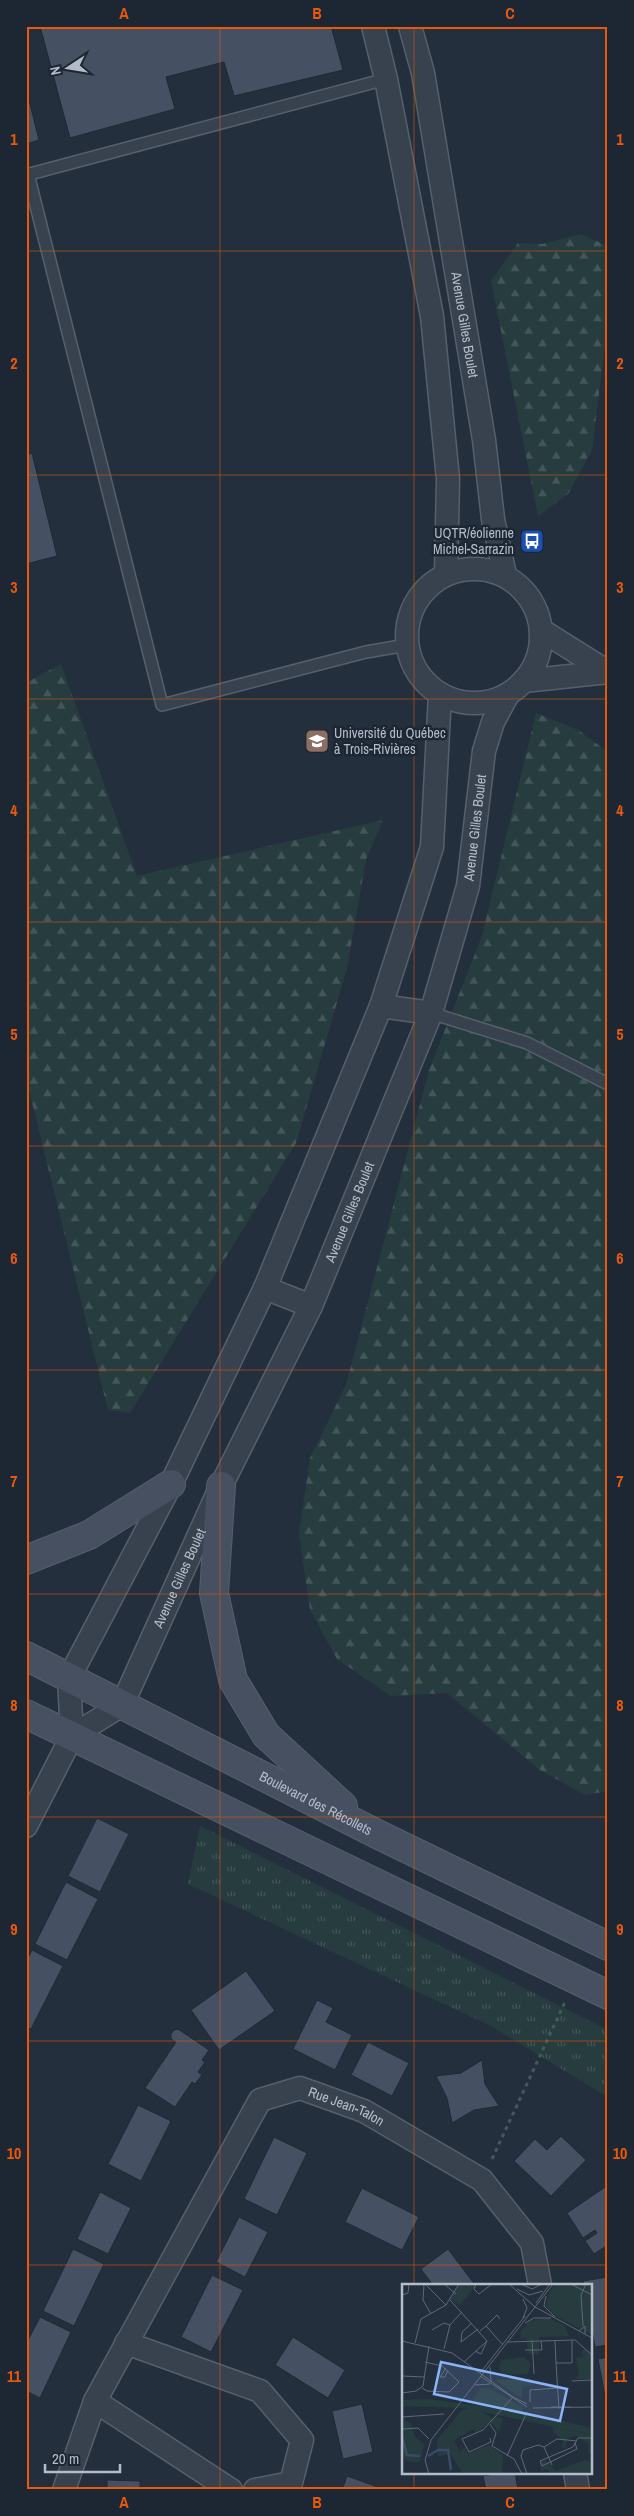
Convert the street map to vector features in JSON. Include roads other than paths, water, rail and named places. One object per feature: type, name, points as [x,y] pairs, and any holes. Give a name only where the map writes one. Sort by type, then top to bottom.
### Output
[{"type":"main road","points":[[26,1560],[88,1536],[171,1484]]},
{"type":"main road","points":[[221,1486],[214,1593],[233,1680],[266,1735],[322,1788],[377,1834]]},
{"type":"main road","name":"Boulevard des Récollets","points":[[26,1656],[377,1834],[608,1946]]},
{"type":"main road","points":[[26,1714],[608,1995]]},
{"type":"street","points":[[372,26],[386,80],[432,316],[448,479],[446,574]]},
{"type":"street","name":"Avenue Gilles Boulet","points":[[410,26],[423,73],[484,440],[493,519],[505,575]]},
{"type":"street","points":[[386,80],[423,73]]},
{"type":"street","name":"Avenue Gilles Boulet","points":[[122,1705],[221,1486],[310,1306],[431,1013],[468,886],[484,751],[493,722],[516,688],[536,664],[542,644],[541,630],[534,604],[522,587],[505,575],[486,569],[465,568],[446,574],[428,586],[415,603],[408,623],[407,645],[413,664],[424,681],[440,694],[456,701],[474,704],[492,701],[516,688]]},
{"type":"street","points":[[541,630],[608,672]]},
{"type":"street","points":[[516,688],[608,672]]},
{"type":"street","points":[[26,1826],[72,1736],[69,1678],[171,1484],[265,1288],[381,1006],[432,847],[440,694]]},
{"type":"street","points":[[381,1006],[431,1013]]},
{"type":"street","points":[[265,1288],[310,1306]]},
{"type":"street","points":[[72,1736],[122,1705]]},
{"type":"street","name":"Rue Jean-Talon","points":[[64,2490],[95,2401],[260,2100],[300,2088],[364,2111],[482,2180],[532,2243],[540,2284]]},
{"type":"street","points":[[126,2343],[260,2391],[302,2440],[291,2483],[255,2490]]},
{"type":"street","points":[[95,2401],[232,2490]]},
{"type":"street","points":[[575,2474],[578,2490]]},
{"type":"lane","points":[[386,80],[27,174],[162,705],[366,652],[407,645]]},
{"type":"lane","points":[[431,1013],[527,1043],[608,1084]]},
{"type":"place","name":"UQTR/éolienne Michel-Sarrazin","points":[[532,541]]},
{"type":"place","name":"Université du Québec à Trois-Rivières","points":[[317,741]]}]
